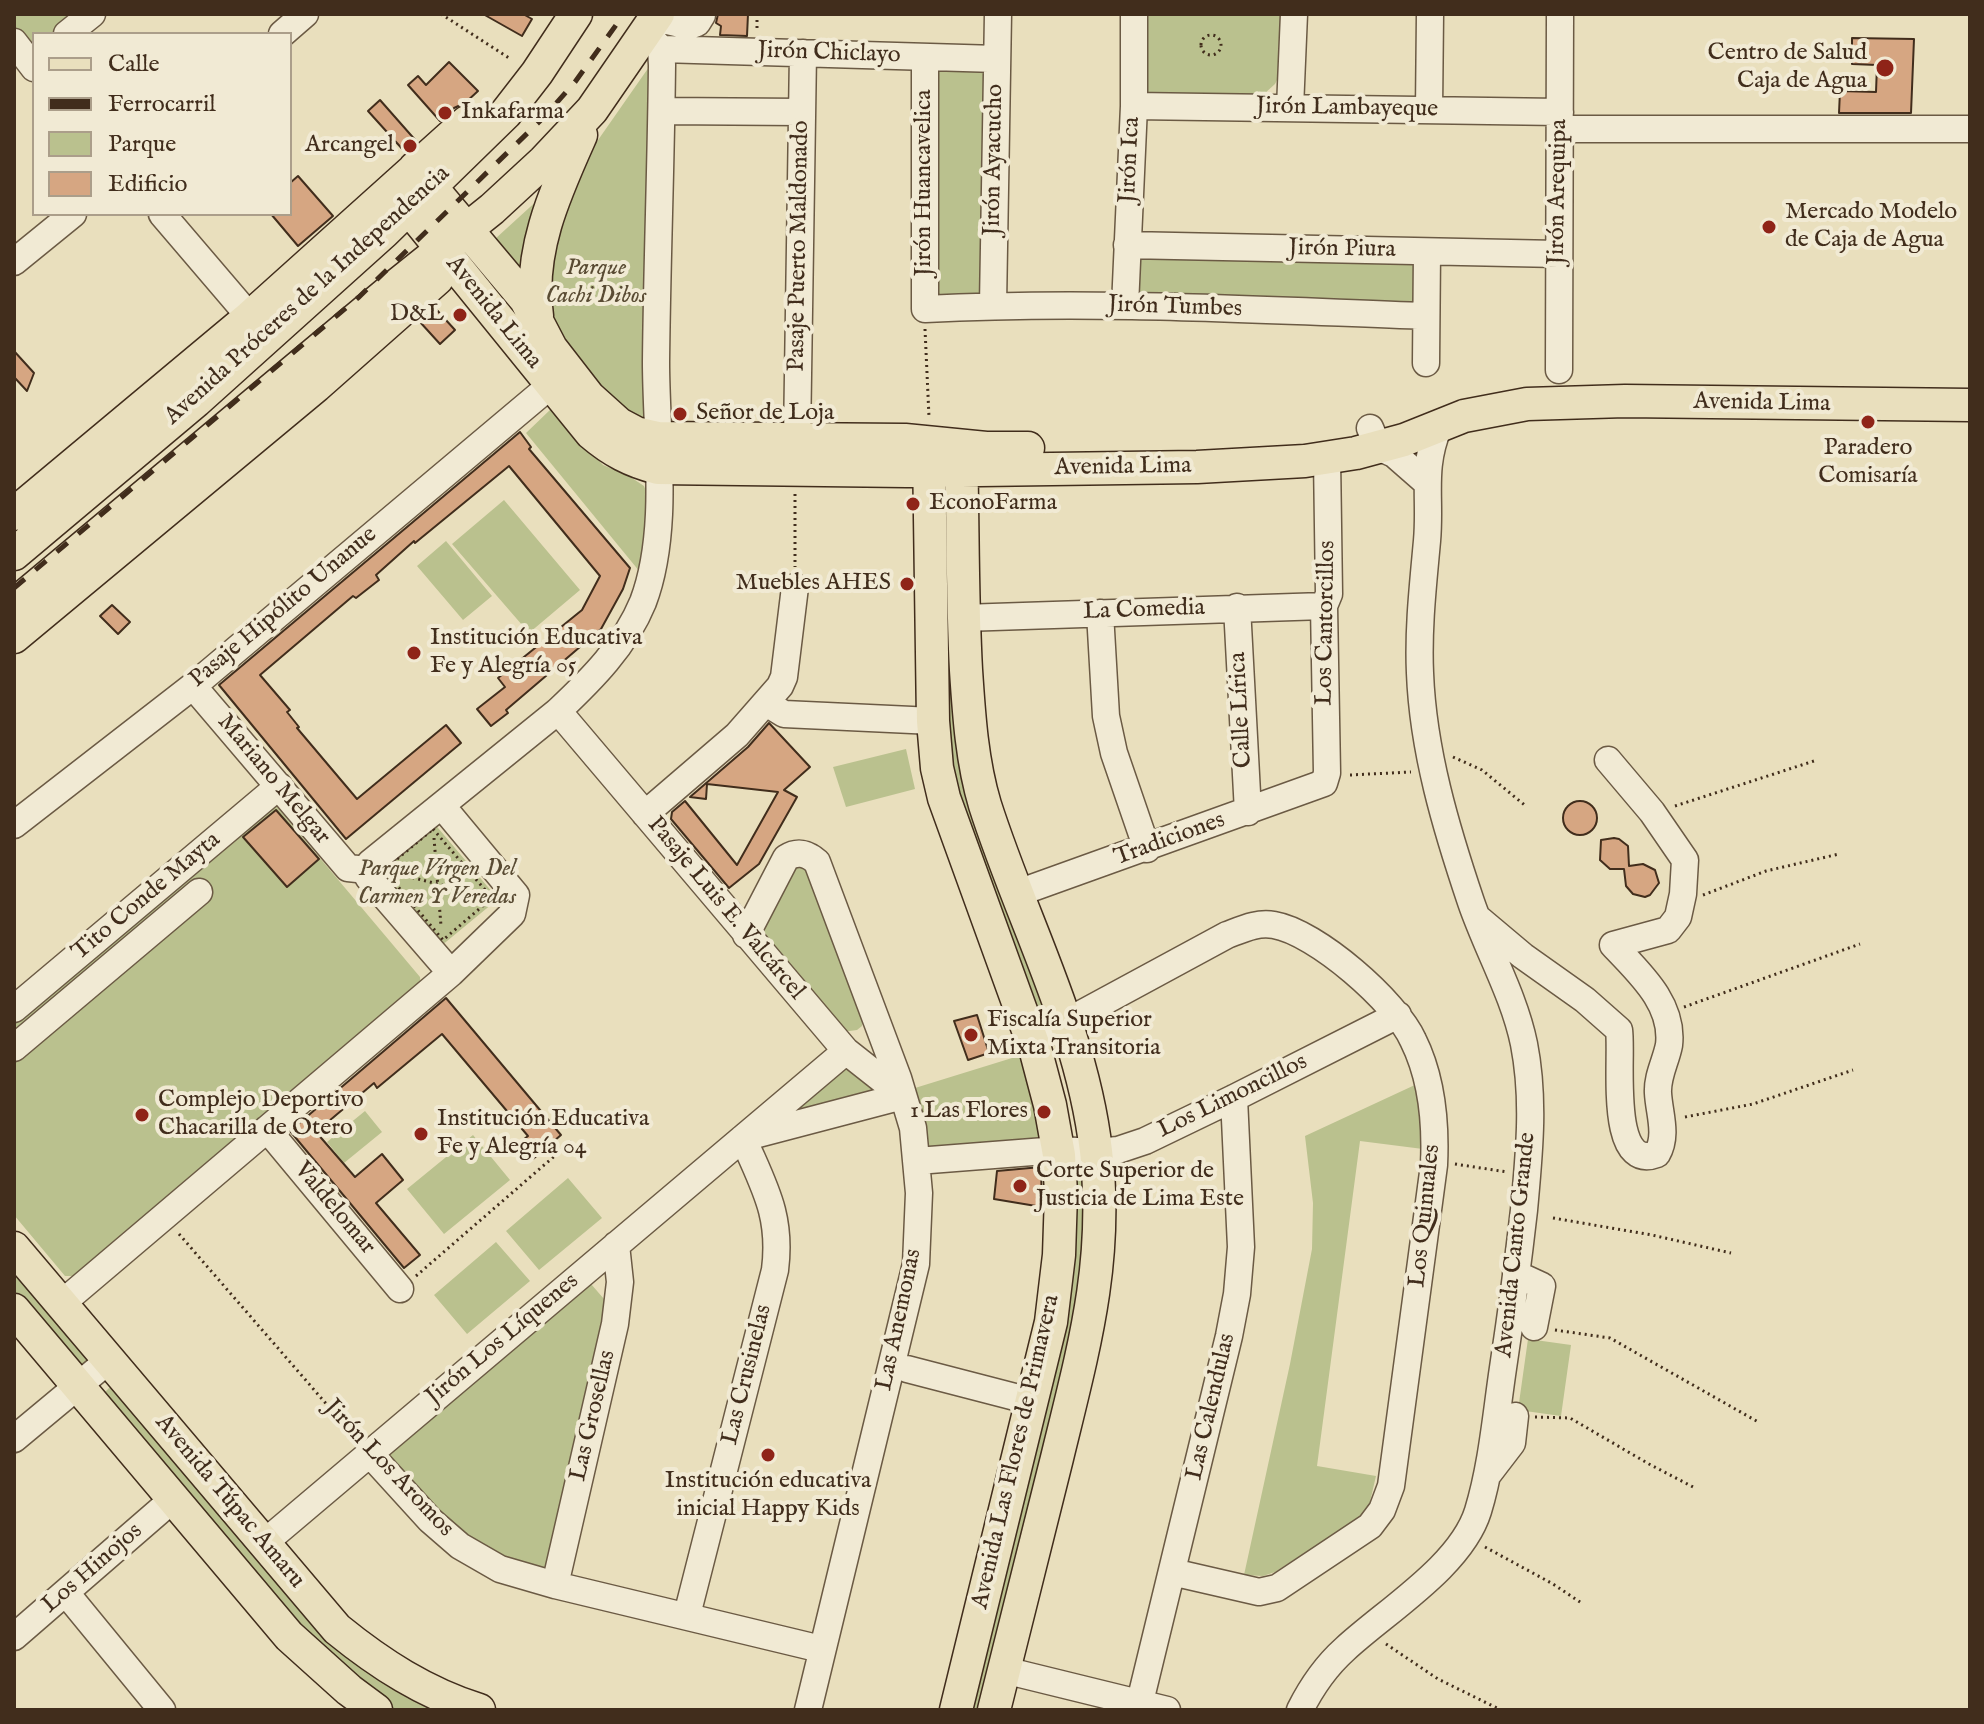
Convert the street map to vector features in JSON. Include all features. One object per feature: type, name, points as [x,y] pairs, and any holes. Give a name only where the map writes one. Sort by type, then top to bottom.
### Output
[{"type":"main road","name":"Avenida Próceres de la Independencia","points":[[14,554],[196,401],[412,188],[528,55],[555,14]]},
{"type":"main road","name":"Avenida Próceres de la Independencia","points":[[14,514],[223,339],[506,113],[576,14]]},
{"type":"main road","name":"Avenida Próceres de la Independencia","points":[[14,637],[279,415],[472,235],[492,209],[544,161],[592,110],[655,28]]},
{"type":"main road","points":[[538,323],[534,285],[539,249],[548,214],[592,110]]},
{"type":"main road","name":"Avenida Lima","points":[[412,188],[472,235],[526,300],[562,363],[604,411],[658,453]]},
{"type":"main road","name":"Avenida Lima","points":[[412,188],[448,256],[551,385],[591,433],[632,461],[658,453],[796,455],[905,440],[962,458],[1197,467],[1327,458],[1488,393],[1566,378],[1970,389]]},
{"type":"main road","name":"Avenida Próceres de la Independencia","points":[[14,605],[229,426],[448,256]]},
{"type":"main road","points":[[196,401],[223,339]]},
{"type":"main road","name":"Avenida Lima","points":[[962,458],[986,448],[1239,448],[1374,438],[1439,426],[1494,409],[1575,402],[1970,405]]},
{"type":"main road","points":[[229,426],[279,415]]},
{"type":"main road","name":"Avenida Las Flores de Primavera","points":[[929,447],[933,721],[937,768],[944,798],[1033,1040],[1058,1150],[1061,1217],[1051,1322],[956,1710]]},
{"type":"main road","name":"Avenida Las Flores de Primavera","points":[[962,458],[963,618],[974,757],[985,804],[1067,1023],[1088,1102],[1096,1152],[1099,1256],[1089,1330],[994,1710]]},
{"type":"main road","name":"Avenida Túpac Amaru","points":[[14,1248],[337,1629],[424,1689],[479,1710]]},
{"type":"main road","name":"Avenida Túpac Amaru","points":[[14,1310],[289,1636],[376,1710]]},
{"type":"street","points":[[70,32],[92,14]]},
{"type":"street","points":[[284,32],[305,14]]},
{"type":"street","name":"Jirón Ayacucho","points":[[993,305],[998,14]]},
{"type":"street","name":"Jirón Ica","points":[[1125,306],[1134,106],[1134,14]]},
{"type":"street","points":[[1290,108],[1294,14]]},
{"type":"street","points":[[1429,110],[1430,14]]},
{"type":"street","name":"Jirón Arequipa","points":[[1560,14],[1558,254],[1566,378]]},
{"type":"street","points":[[376,870],[370,863],[438,818],[558,711],[609,659],[643,601],[657,543],[659,512],[656,362],[662,111],[655,28],[689,26],[697,23],[702,15]]},
{"type":"street","name":"Jirón Chiclayo","points":[[655,28],[803,53],[997,59]]},
{"type":"street","points":[[14,42],[28,67]]},
{"type":"street","name":"Pasaje Puerto Maldonado","points":[[796,455],[803,53]]},
{"type":"street","name":"Jirón Huancavelica","points":[[925,57],[925,309]]},
{"type":"street","name":"Jirón Lambayeque","points":[[1134,106],[1429,110],[1560,121],[1970,129]]},
{"type":"street","points":[[662,111],[802,112]]},
{"type":"street","points":[[14,262],[71,216]]},
{"type":"street","points":[[164,216],[250,317]]},
{"type":"street","name":"Jirón Piura","points":[[1127,245],[1558,254]]},
{"type":"street","points":[[1426,363],[1427,252]]},
{"type":"street","points":[[1566,378],[1576,284]]},
{"type":"street","name":"Jirón Tumbes","points":[[925,309],[993,305],[1125,306],[1426,316]]},
{"type":"street","name":"Pasaje Hipólito Unanue","points":[[14,825],[193,686],[551,385]]},
{"type":"street","name":"Avenida Canto Grande","points":[[1300,1710],[1321,1675],[1343,1650],[1402,1602],[1467,1537],[1477,1513],[1487,1476],[1530,1154],[1529,1079],[1516,1015],[1477,916],[1441,807],[1428,745],[1419,639],[1428,534],[1426,482],[1428,462],[1439,426]]},
{"type":"street","points":[[1374,438],[1426,482]]},
{"type":"street","name":"Los Cantorcillos","points":[[1327,458],[1329,594],[1324,606],[1327,773],[1332,780]]},
{"type":"street","points":[[645,814],[737,735],[784,677],[795,587]]},
{"type":"street","name":"La Comedia","points":[[963,618],[1054,606],[1100,613],[1324,606]]},
{"type":"street","name":"Calle Lírica","points":[[1237,607],[1248,812]]},
{"type":"street","points":[[1100,613],[1101,663],[1111,741],[1147,849]]},
{"type":"street","name":"Mariano Melgar","points":[[193,686],[348,868],[376,870]]},
{"type":"street","points":[[766,703],[784,714],[933,721]]},
{"type":"street","name":"Pasaje Luis E. Valcárcel","points":[[558,711],[846,1051],[903,1096]]},
{"type":"street","points":[[1477,916],[1619,1030],[1621,1110],[1628,1142],[1638,1155],[1648,1157],[1657,1154],[1663,1140],[1657,1090],[1669,1039],[1666,1014],[1649,983],[1613,945],[1668,930],[1678,917],[1685,860],[1652,812],[1608,760]]},
{"type":"street","name":"Tradiciones","points":[[1018,893],[1332,780]]},
{"type":"street","name":"Tito Conde Mayta","points":[[14,1009],[279,786]]},
{"type":"street","points":[[61,1304],[451,973],[512,914],[504,901],[516,895],[438,818]]},
{"type":"street","name":"Las Anemonas","points":[[746,935],[786,858],[800,853],[811,856],[817,862],[903,1096],[913,1128],[917,1161],[919,1208],[916,1264],[808,1710]]},
{"type":"street","name":"Mariano Melgar","points":[[376,870],[368,877],[451,973]]},
{"type":"street","points":[[14,1048],[199,892]]},
{"type":"street","name":"Los Quinuales","points":[[1033,1040],[1227,935],[1253,925],[1275,925],[1300,935],[1343,963],[1398,1015],[1413,1038],[1426,1077],[1435,1121],[1435,1151],[1391,1486],[1382,1510],[1370,1526],[1277,1588],[1259,1592],[1172,1572]]},
{"type":"street","name":"Los Limoncillos","points":[[917,1161],[1058,1150],[1118,1150],[1145,1141],[1398,1015]]},
{"type":"street","name":"Jirón Los Líquenes","points":[[264,1543],[846,1051]]},
{"type":"street","name":"Jirón Los Líquenes","points":[[743,1138],[903,1096]]},
{"type":"street","name":"Las Calendulas","points":[[1139,1707],[1237,1294],[1241,1233],[1234,1098]]},
{"type":"street","name":"Valdelomar","points":[[267,1129],[400,1289]]},
{"type":"street","name":"Las Crusinelas","points":[[687,1615],[775,1270],[777,1224],[769,1197],[743,1138]]},
{"type":"street","name":"Las Grosellas","points":[[555,1585],[615,1324],[620,1282],[616,1245]]},
{"type":"street","points":[[1516,1274],[1542,1286],[1534,1327]]},
{"type":"street","points":[[14,1439],[109,1360]]},
{"type":"street","points":[[907,1369],[1015,1397]]},
{"type":"street","points":[[1487,1476],[1512,1443],[1515,1416]]},
{"type":"street","name":"Jirón Los Aromos","points":[[369,1453],[430,1520],[460,1546],[500,1569],[821,1649]]},
{"type":"street","name":"Los Hinojos","points":[[14,1637],[172,1500]]},
{"type":"street","points":[[66,1593],[152,1706]]},
{"type":"street","points":[[1004,1670],[1139,1707],[1167,1710]]},
{"type":"path","points":[[441,14],[509,58]]},
{"type":"path","points":[[1207,36],[1216,37],[1221,43],[1219,51],[1206,54],[1201,47],[1204,39],[1207,36]]},
{"type":"path","points":[[925,309],[929,447]]},
{"type":"path","points":[[795,587],[796,455]]},
{"type":"path","points":[[1428,745],[1482,770],[1527,807]]},
{"type":"path","points":[[1652,812],[1695,802],[1814,761]]},
{"type":"path","points":[[1332,780],[1419,772]]},
{"type":"path","points":[[376,870],[438,818]]},
{"type":"path","points":[[438,818],[438,884],[443,940],[451,973]]},
{"type":"path","points":[[438,818],[504,901]]},
{"type":"path","points":[[1683,894],[1704,895],[1766,871],[1839,854]]},
{"type":"path","points":[[376,870],[504,901]]},
{"type":"path","points":[[376,870],[443,940]]},
{"type":"path","points":[[443,940],[504,901]]},
{"type":"path","points":[[1666,1014],[1860,944]]},
{"type":"path","points":[[1661,1122],[1753,1104],[1853,1070]]},
{"type":"path","points":[[400,1289],[573,1140]]},
{"type":"path","points":[[1446,1163],[1507,1172]]},
{"type":"path","name":"Jirón Los Aromos","points":[[163,1216],[369,1453]]},
{"type":"path","points":[[1553,1218],[1652,1235],[1731,1253]]},
{"type":"path","points":[[1575,1333],[1610,1338],[1760,1423]]},
{"type":"path","points":[[1570,1418],[1695,1488]]},
{"type":"path","points":[[1467,1537],[1583,1604]]},
{"type":"path","points":[[1366,1631],[1438,1679],[1501,1710]]},
{"type":"green space","points":[[14,14],[83,14],[61,32],[32,32],[32,47],[14,25]]},
{"type":"green space","points":[[1142,14],[1281,14],[1280,74],[1275,84],[1254,98],[1145,99]]},
{"type":"green space","name":"Parque Cachi Dibos","points":[[649,67],[645,423],[610,401],[549,326],[550,251],[589,153]]},
{"type":"green space","points":[[986,68],[986,296],[929,297],[930,69]]},
{"type":"green space","points":[[552,187],[524,277],[495,239]]},
{"type":"green space","points":[[1134,249],[1424,256],[1423,313],[1133,306]]},
{"type":"green space","points":[[551,409],[603,465],[644,486],[649,499],[640,572],[526,433]]},
{"type":"green space","points":[[504,500],[580,590],[529,633],[452,544]]},
{"type":"green space","points":[[952,510],[954,681],[1048,1019],[1041,1022],[971,844],[945,751],[943,512]]},
{"type":"green space","points":[[446,541],[492,596],[463,620],[417,566]]},
{"type":"green space","points":[[906,749],[915,789],[846,807],[833,767]]},
{"type":"green space","name":"Complejo Deportivo Chacarilla de Otero","points":[[271,800],[420,977],[421,988],[78,1276],[65,1276],[14,1215],[14,1014]]},
{"type":"green space","name":"Parque Vírgen Del Carmen Y Veredas","points":[[433,822],[498,899],[441,946],[376,869]]},
{"type":"green space","points":[[794,863],[812,870],[863,1018],[862,1026],[857,1030],[842,1032],[757,933]]},
{"type":"green space","points":[[1025,1054],[1044,1137],[929,1147],[915,1088]]},
{"type":"green space","points":[[847,1064],[882,1092],[764,1126]]},
{"type":"green space","points":[[1417,1084],[1423,1149],[1360,1141],[1317,1466],[1376,1476],[1369,1506],[1362,1516],[1275,1572],[1263,1576],[1244,1575],[1312,1249],[1313,1203],[1305,1136]]},
{"type":"green space","points":[[365,1111],[382,1132],[344,1163],[327,1142]]},
{"type":"green space","points":[[473,1135],[510,1180],[444,1234],[407,1189]]},
{"type":"green space","points":[[1069,1167],[1088,1167],[1085,1281],[984,1710],[963,1710]]},
{"type":"green space","points":[[568,1178],[602,1218],[539,1270],[506,1231]]},
{"type":"green space","points":[[496,1242],[530,1281],[467,1334],[434,1295]]},
{"type":"green space","points":[[14,1266],[90,1356],[89,1363],[80,1367],[14,1295]]},
{"type":"green space","points":[[591,1284],[604,1299],[604,1323],[547,1571],[486,1551],[446,1522],[386,1455]]},
{"type":"green space","points":[[1528,1339],[1571,1345],[1561,1416],[1518,1410]]},
{"type":"green space","points":[[109,1388],[116,1389],[435,1710],[391,1710],[340,1673],[103,1394]]},
{"type":"building","points":[[483,14],[523,14],[532,19],[522,36]]},
{"type":"building","points":[[718,14],[748,14],[747,36],[720,35],[721,26],[716,23]]},
{"type":"building","points":[[1852,38],[1914,39],[1911,113],[1839,113],[1840,91],[1876,92],[1877,65],[1852,64]]},
{"type":"building","points":[[449,62],[478,91],[440,121],[408,85],[418,76],[426,85]]},
{"type":"building","points":[[380,100],[417,142],[405,152],[368,111]]},
{"type":"building","points":[[298,176],[333,216],[298,246],[273,216],[292,216],[292,181]]},
{"type":"building","points":[[435,308],[455,330],[440,344],[420,322]]},
{"type":"building","points":[[14,351],[34,373],[27,391],[14,377]]},
{"type":"building","points":[[520,432],[531,447],[529,449],[630,568],[623,589],[601,629],[491,726],[477,709],[505,687],[498,678],[582,610],[600,576],[509,466],[414,541],[376,575],[379,580],[356,598],[353,596],[260,675],[290,710],[287,712],[297,728],[357,799],[446,725],[461,743],[346,839],[219,685]]},
{"type":"building","points":[[112,605],[130,622],[118,634],[100,616]]},
{"type":"building","points":[[769,723],[810,767],[784,790],[797,797],[759,864],[729,888],[671,819],[672,812],[685,801],[737,865],[778,792],[707,784],[706,799],[690,797],[748,747]]},
{"type":"building","points":[[1580,801],[1592,806],[1597,818],[1592,830],[1580,835],[1568,830],[1563,818],[1568,806]]},
{"type":"building","points":[[276,810],[319,859],[287,887],[243,837]]},
{"type":"building","points":[[1614,838],[1628,846],[1629,866],[1643,864],[1655,870],[1659,883],[1650,895],[1633,894],[1626,886],[1624,869],[1610,869],[1600,860],[1601,840]]},
{"type":"building","points":[[446,998],[561,1135],[533,1159],[519,1143],[528,1136],[442,1034],[377,1088],[374,1083],[316,1132],[355,1177],[382,1154],[403,1180],[376,1203],[420,1255],[404,1268],[290,1131]]},
{"type":"building","name":"Fiscalía Superior Mixta Transitoria","points":[[977,1015],[989,1053],[968,1060],[954,1021]]},
{"type":"building","name":"Corte Superior de Justicia de Lima Este","points":[[1041,1167],[1042,1207],[994,1199],[997,1171]]},
{"type":"railway","points":[[14,588],[359,297],[544,117],[575,82],[624,14]]},
{"type":"place","name":"Centro de Salud Caja de Agua","points":[[1885,68]]},
{"type":"place","name":"Inkafarma","points":[[445,113]]},
{"type":"place","name":"Arcangel","points":[[410,146]]},
{"type":"place","name":"Mercado Modelo de Caja de Agua","points":[[1769,227]]},
{"type":"place","name":"D&L","points":[[460,315]]},
{"type":"place","name":"Señor de Loja","points":[[680,414]]},
{"type":"place","name":"Paradero Comisaría","points":[[1868,422]]},
{"type":"place","name":"EconoFarma","points":[[913,504]]},
{"type":"place","name":"Muebles AHES","points":[[907,584]]},
{"type":"place","name":"Institución Educativa Fe y Alegría 05","points":[[414,653]]},
{"type":"place","name":"Fiscalía Superior Mixta Transitoria","points":[[971,1035]]},
{"type":"place","name":"1 Las Flores","points":[[1044,1112]]},
{"type":"place","name":"Complejo Deportivo Chacarilla de Otero","points":[[142,1115]]},
{"type":"place","name":"Institución Educativa Fe y Alegría 04","points":[[421,1134]]},
{"type":"place","name":"Corte Superior de Justicia de Lima Este","points":[[1020,1186]]},
{"type":"place","name":"Institución educativa inicial Happy Kids","points":[[768,1455]]}]
